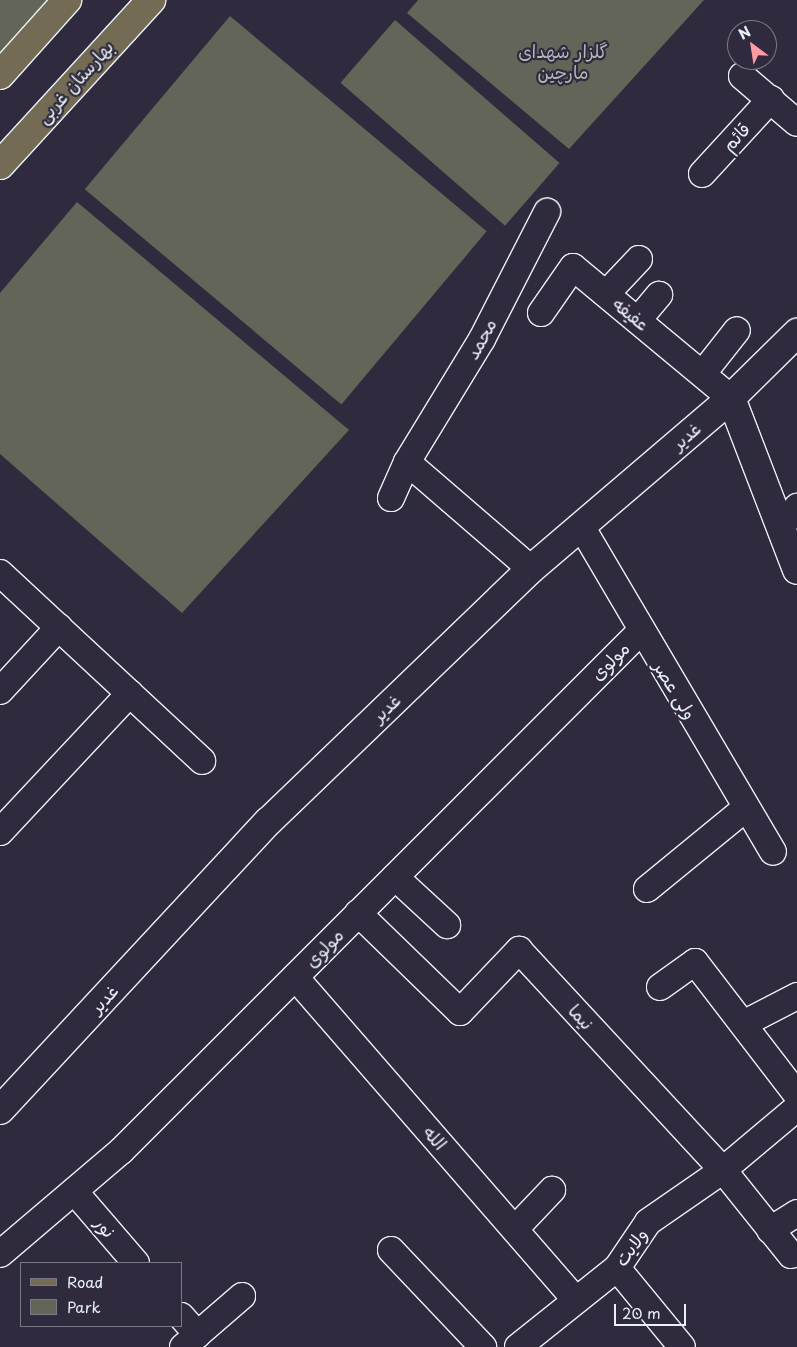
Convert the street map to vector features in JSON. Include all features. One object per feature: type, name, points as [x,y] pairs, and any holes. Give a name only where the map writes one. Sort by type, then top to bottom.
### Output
[{"type":"main road","points":[[0,75],[67,0]]},
{"type":"main road","name":"بهارستان غربی","points":[[0,165],[150,0]]},
{"type":"street","points":[[742,76],[797,123]]},
{"type":"street","name":"قائم","points":[[702,174],[771,99]]},
{"type":"street","name":"محمد","points":[[391,498],[407,462],[482,339],[546,212]]},
{"type":"street","points":[[606,294],[639,259]]},
{"type":"street","name":"عفیفه","points":[[541,313],[573,267],[704,372],[731,398]]},
{"type":"street","points":[[638,320],[659,295]]},
{"type":"street","points":[[704,372],[737,330]]},
{"type":"street","name":"غدیر","points":[[0,1110],[269,821],[531,568],[731,398],[797,333]]},
{"type":"street","points":[[731,398],[789,517],[797,570]]},
{"type":"street","points":[[407,462],[531,568]]},
{"type":"street","name":"ولی عصر","points":[[581,526],[640,632],[773,852]]},
{"type":"street","points":[[0,573],[202,761]]},
{"type":"street","points":[[0,691],[59,628]]},
{"type":"street","name":"مولوی","points":[[0,1254],[121,1151],[640,632]]},
{"type":"street","points":[[0,832],[130,692]]},
{"type":"street","points":[[647,889],[746,808]]},
{"type":"street","points":[[395,877],[447,925]]},
{"type":"street","name":"نیما","points":[[358,913],[460,1012],[519,950],[723,1170],[791,1255]]},
{"type":"street","points":[[660,988],[695,962],[797,1095]]},
{"type":"street","name":"الله","points":[[295,977],[575,1299]]},
{"type":"street","points":[[743,1024],[797,996]]},
{"type":"street","name":"ولایت","points":[[518,1347],[575,1299],[617,1268],[648,1222],[723,1170],[797,1108]]},
{"type":"street","points":[[515,1229],[552,1190]]},
{"type":"street","name":"نور","points":[[74,1191],[135,1262]]},
{"type":"street","points":[[770,1230],[797,1214]]},
{"type":"street","points":[[391,1250],[483,1347]]},
{"type":"street","points":[[617,1268],[682,1347]]},
{"type":"street","points":[[187,1332],[242,1296]]},
{"type":"green space","points":[[0,0],[47,0],[0,53]]},
{"type":"green space","name":"گلزار شهدای مارچین","points":[[418,0],[704,0],[569,149],[407,13]]},
{"type":"green space","points":[[230,16],[487,231],[341,404],[85,189]]},
{"type":"green space","points":[[395,20],[560,163],[505,226],[341,83]]},
{"type":"green space","points":[[77,202],[349,430],[182,613],[0,454],[0,293]]}]
